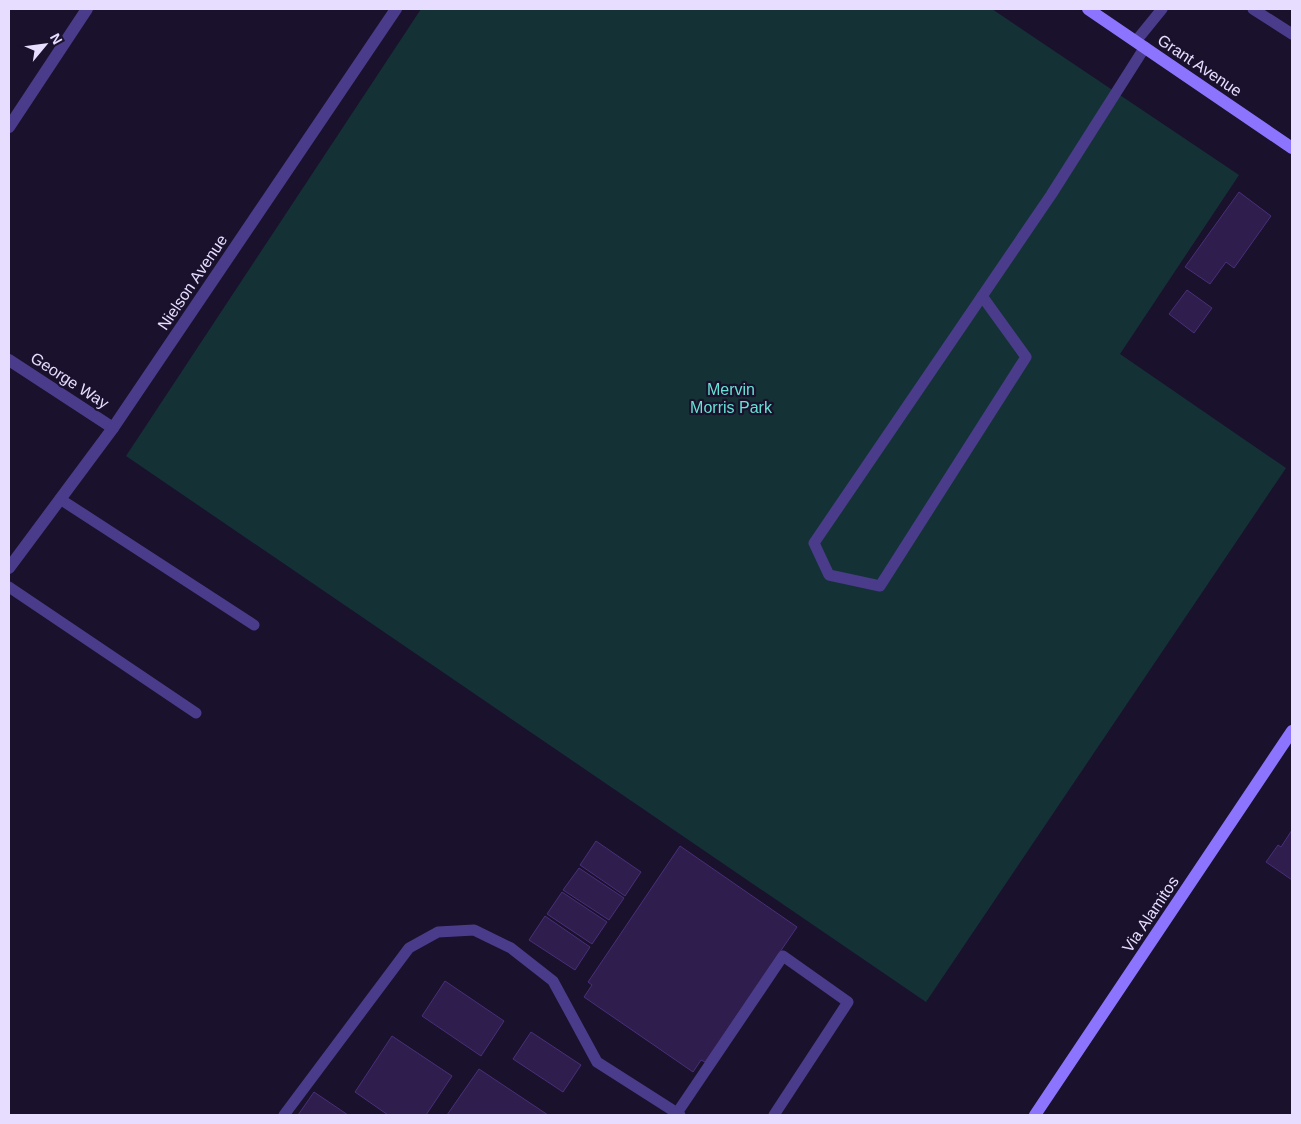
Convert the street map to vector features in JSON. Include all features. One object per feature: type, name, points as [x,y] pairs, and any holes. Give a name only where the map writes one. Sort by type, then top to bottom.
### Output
[{"type":"street","points":[[9,127],[86,9]]},
{"type":"street","name":"Nielson Avenue","points":[[11,560],[113,428],[396,9]]},
{"type":"street","name":"Grant Avenue","points":[[1088,9],[1292,148]]},
{"type":"street","name":"George Way","points":[[9,360],[113,428]]},
{"type":"street","name":"Via Alamitos","points":[[1035,1115],[1292,731]]},
{"type":"lane","points":[[982,296],[1026,358],[880,586],[829,575],[814,544],[982,296],[1051,195],[1162,9]]},
{"type":"lane","points":[[1253,9],[1292,34]]},
{"type":"lane","points":[[60,499],[254,625]]},
{"type":"lane","points":[[9,587],[196,713]]},
{"type":"lane","points":[[284,1115],[409,948],[438,932],[474,930],[511,948],[553,980],[597,1062],[678,1114],[783,956],[848,1002],[774,1115]]},
{"type":"green space","name":"Mervin Morris Park","points":[[421,9],[992,9],[1239,175],[1120,354],[1286,468],[926,1002],[126,456]]},
{"type":"building","points":[[1239,192],[1271,216],[1234,268],[1226,262],[1210,284],[1185,267]]},
{"type":"building","points":[[1187,290],[1212,308],[1194,333],[1169,314]]},
{"type":"building","points":[[1292,830],[1292,880],[1266,862],[1278,845],[1281,847]]},
{"type":"building","points":[[596,841],[641,872],[625,896],[580,865]]},
{"type":"building","points":[[680,846],[797,927],[705,1062],[701,1060],[693,1072],[584,997],[592,985],[588,982]]},
{"type":"building","points":[[579,868],[624,898],[609,920],[563,890]]},
{"type":"building","points":[[562,892],[607,922],[592,944],[547,914]]},
{"type":"building","points":[[545,916],[590,947],[575,970],[529,940]]},
{"type":"building","points":[[445,981],[504,1021],[481,1056],[422,1016]]},
{"type":"building","points":[[531,1032],[581,1065],[563,1092],[513,1059]]},
{"type":"building","points":[[392,1036],[452,1076],[426,1115],[388,1115],[355,1092]]},
{"type":"building","points":[[479,1069],[548,1115],[447,1115]]},
{"type":"building","points":[[314,1092],[348,1115],[298,1115]]}]
